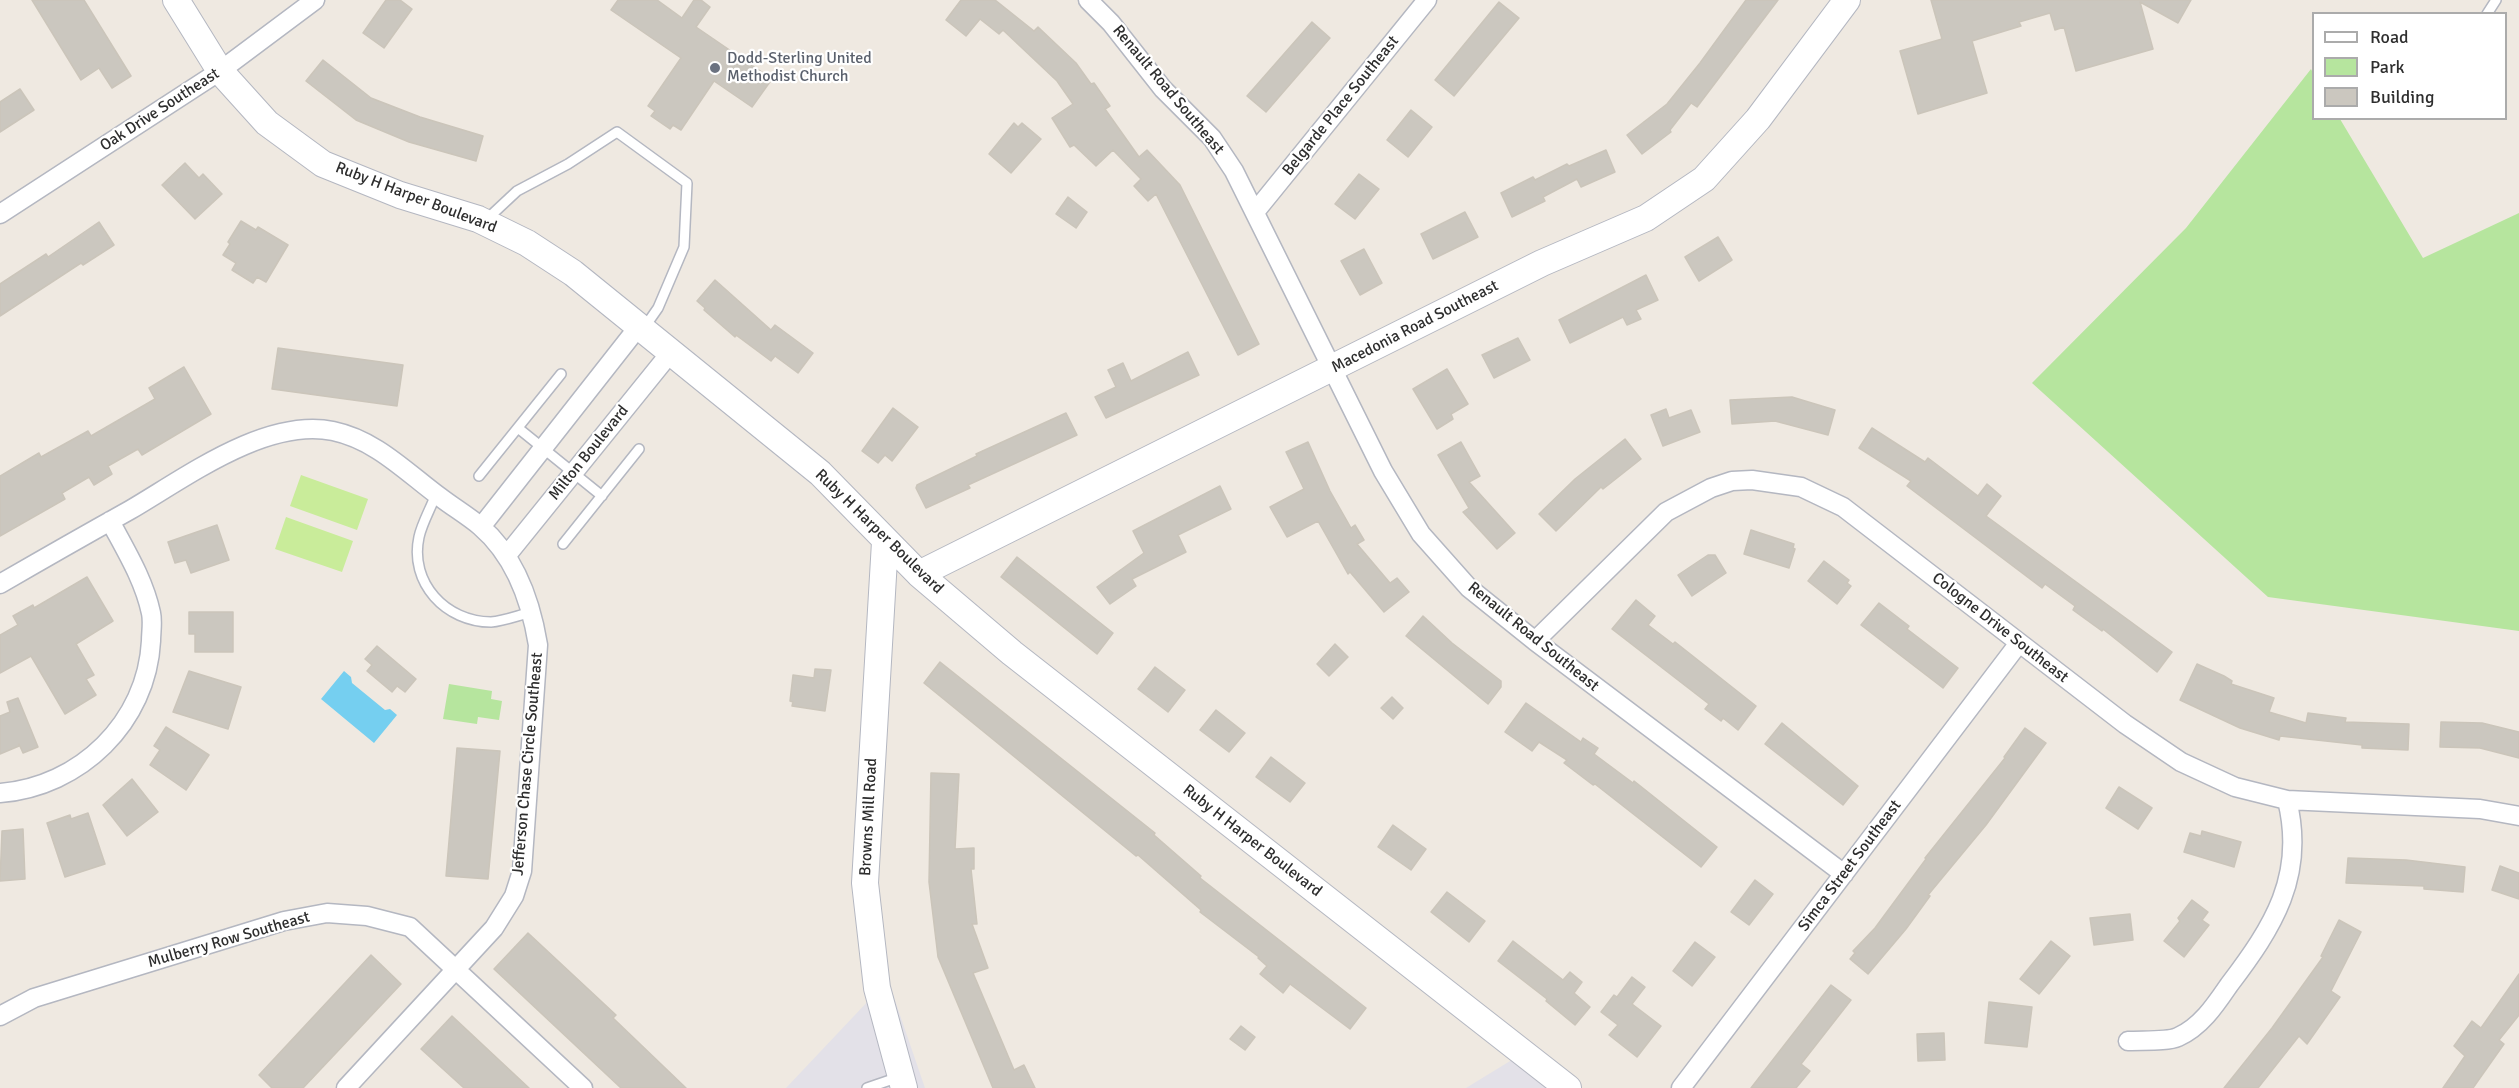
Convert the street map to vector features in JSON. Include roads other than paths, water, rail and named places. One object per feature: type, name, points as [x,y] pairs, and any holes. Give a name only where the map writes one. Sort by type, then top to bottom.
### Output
[{"type":"street","points":[[176,0],[220,71]]},
{"type":"street","name":"Oak Drive Southeast","points":[[0,214],[220,71],[315,0]]},
{"type":"street","name":"Renault Road Southeast","points":[[1088,0],[1111,23],[1163,89],[1212,138],[1234,171],[1383,471],[1421,534],[1469,588],[1535,641],[1844,874]]},
{"type":"street","name":"Belgarde Place Southeast","points":[[1255,212],[1427,0]]},
{"type":"street","name":"Macedonia Road Southeast","points":[[919,574],[1332,370],[1542,263],[1647,218],[1704,179],[1758,119],[1847,0]]},
{"type":"street","name":"Ruby H Harper Boulevard","points":[[220,71],[267,123],[323,164],[400,195],[484,222],[526,243],[573,273],[820,473],[885,542],[919,574],[1012,653],[1568,1088]]},
{"type":"street","points":[[481,527],[641,328]]},
{"type":"street","name":"Milton Boulevard","points":[[507,555],[671,352]]},
{"type":"street","name":"Jefferson Chase Circle Southeast","points":[[0,584],[236,449],[300,429],[332,431],[361,441],[402,466],[481,527],[507,555],[533,612],[538,645],[522,871],[513,896],[494,928],[346,1088]]},
{"type":"street","name":"Cologne Drive Southeast","points":[[1535,641],[1666,512],[1711,488],[1732,481],[1752,480],[1801,487],[1843,507],[2125,724],[2181,762],[2235,787],[2287,800],[2480,809],[2519,816]]},
{"type":"street","points":[[0,793],[22,791],[52,781],[77,768],[118,732],[139,697],[150,659],[152,616],[143,584],[110,521]]},
{"type":"street","name":"Browns Mill Road","points":[[885,542],[865,883],[877,988],[903,1082]]},
{"type":"street","name":"Simca Street Southeast","points":[[1681,1088],[2019,643]]},
{"type":"street","points":[[2128,1041],[2178,1038],[2206,1016],[2261,943],[2276,917],[2287,886],[2292,857],[2292,820],[2287,800]]},
{"type":"street","name":"Mulberry Row Southeast","points":[[0,1016],[46,994],[284,921],[327,913],[367,916],[410,927],[583,1088]]},
{"type":"lane","points":[[484,222],[517,191],[568,164],[617,132],[687,183],[684,247],[658,308],[641,328]]},
{"type":"lane","points":[[478,476],[561,375]]},
{"type":"lane","points":[[518,428],[602,496]]},
{"type":"lane","points":[[563,544],[639,448]]},
{"type":"lane","points":[[436,494],[419,536],[417,554],[422,578],[432,597],[445,608],[464,617],[492,622],[533,612]]},
{"type":"lane","points":[[867,1088],[903,1082]]},
{"type":"water","points":[[344,671],[351,677],[352,683],[385,710],[390,709],[397,715],[374,743],[321,699]]},
{"type":"place","name":"Dodd-Sterling United Methodist Church","points":[[715,68]]}]
